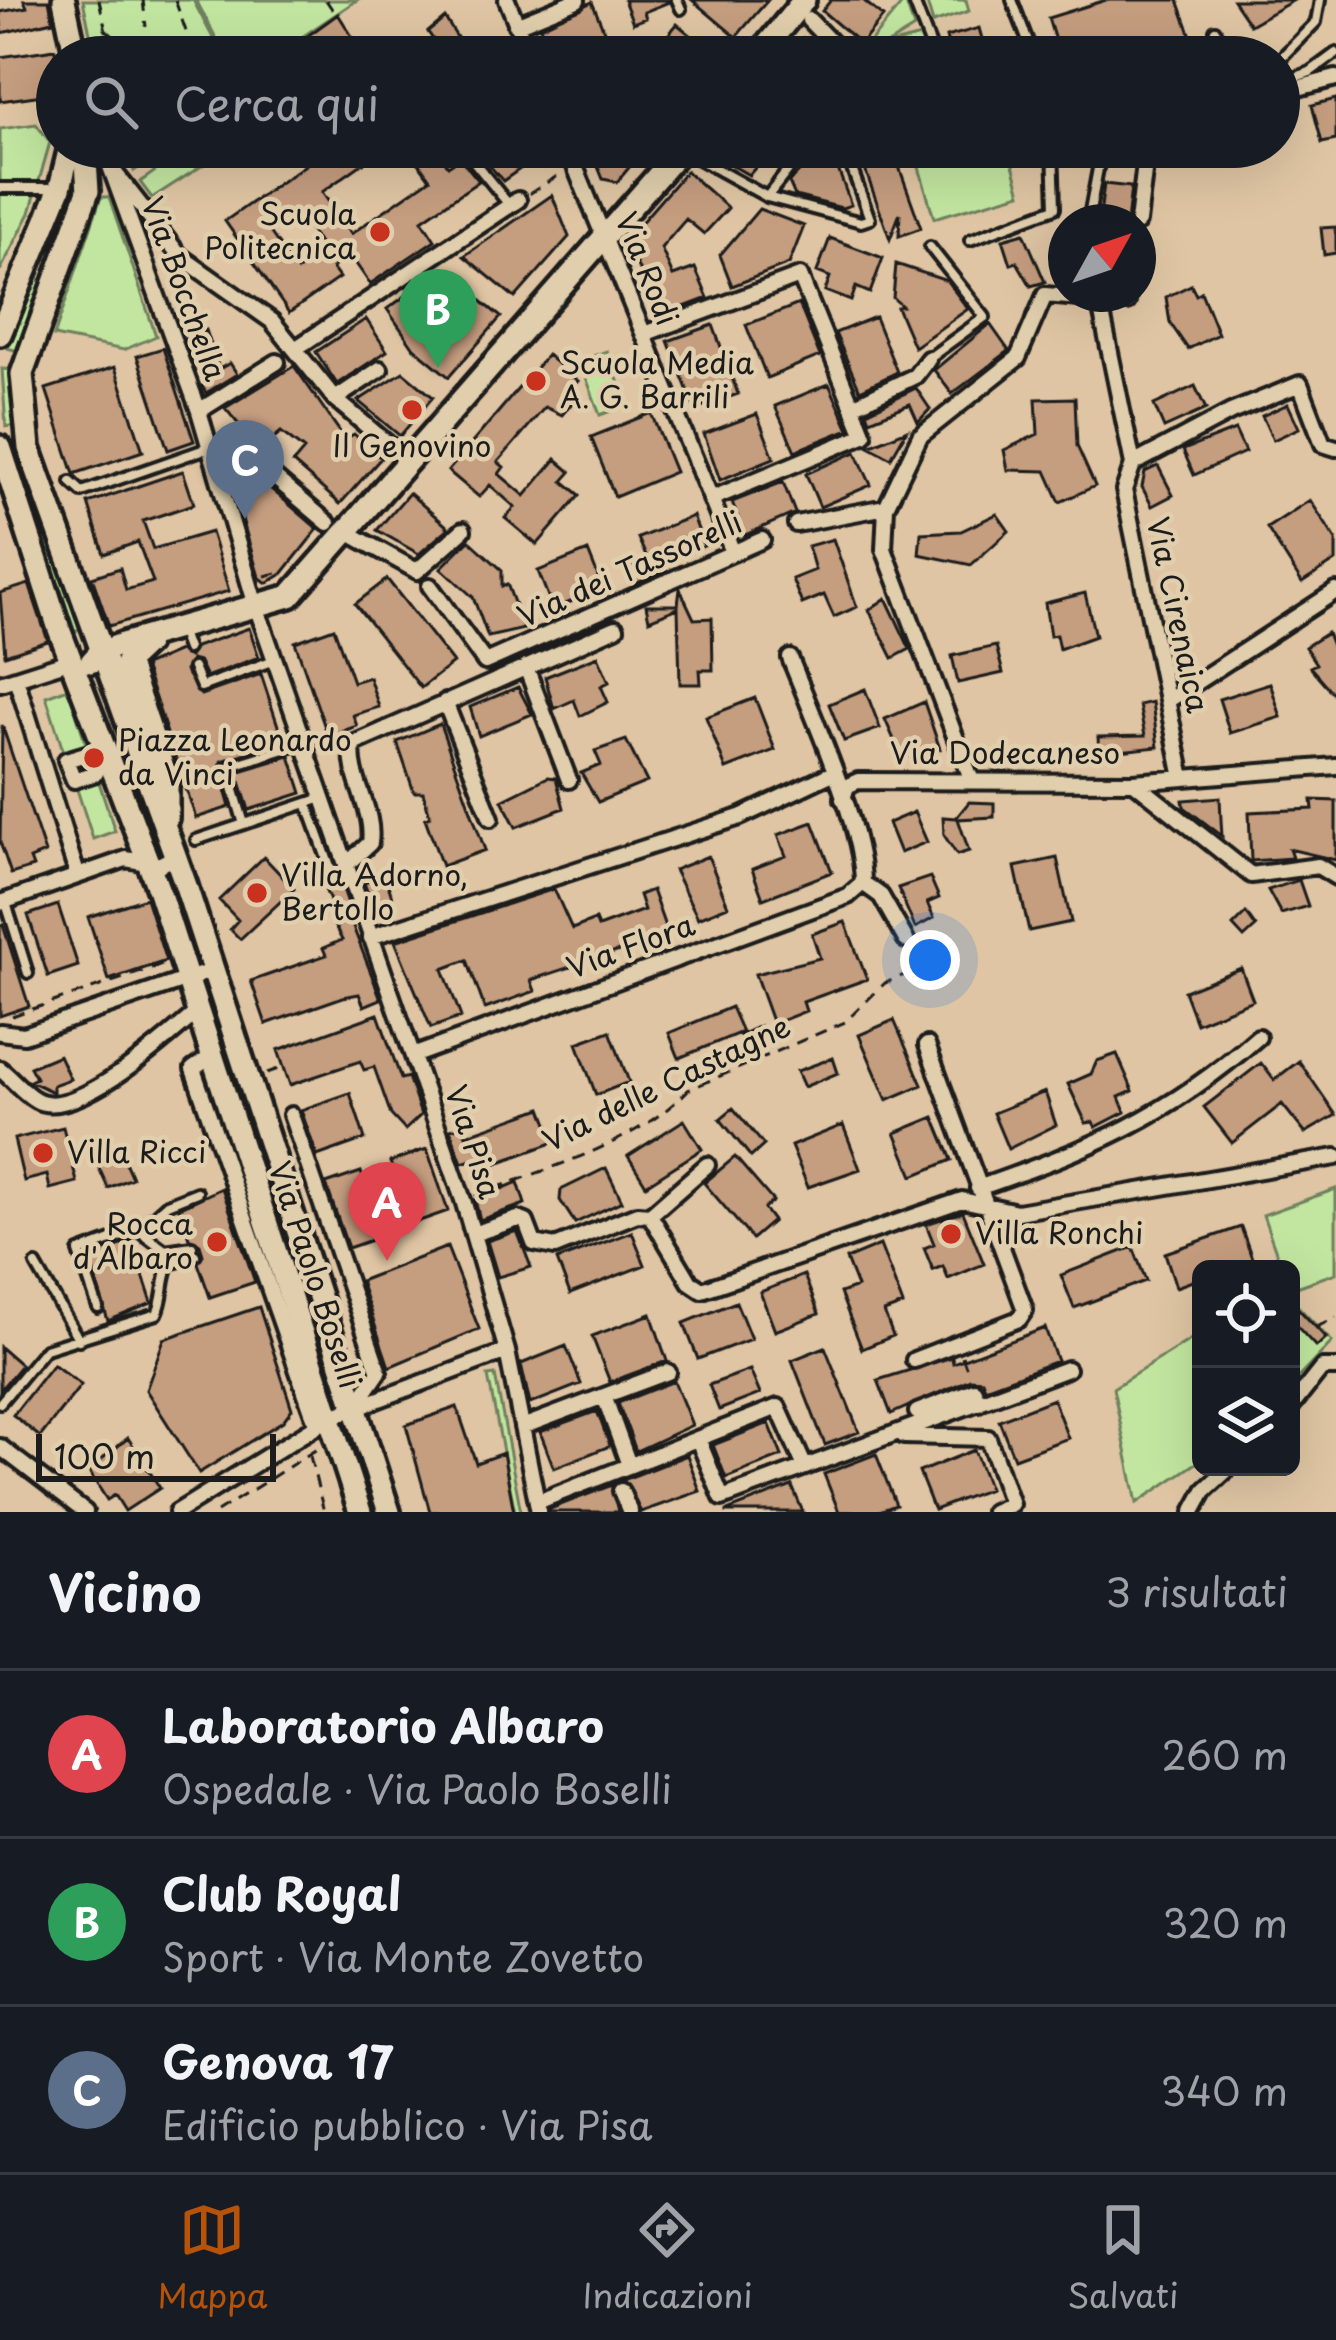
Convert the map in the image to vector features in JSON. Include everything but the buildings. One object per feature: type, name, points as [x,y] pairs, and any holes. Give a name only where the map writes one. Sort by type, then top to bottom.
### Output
[{"type":"main road","points":[[64,0],[72,36]]},
{"type":"main road","points":[[779,36],[807,10]]},
{"type":"main road","points":[[0,334],[65,168]]},
{"type":"main road","points":[[86,168],[88,191],[33,331],[21,388],[29,448],[174,852]]},
{"type":"main road","points":[[87,693],[91,662],[100,652],[175,638],[290,596],[337,527],[409,462],[665,168]]},
{"type":"main road","points":[[0,447],[146,860]]},
{"type":"main road","points":[[132,647],[127,662],[166,780],[174,852]]},
{"type":"main road","name":"Via Paolo Boselli","points":[[174,852],[389,1512]]},
{"type":"main road","name":"Via Paolo Boselli","points":[[146,860],[198,1011],[323,1422],[360,1512]]},
{"type":"street","points":[[507,0],[521,36]]},
{"type":"street","points":[[516,25],[577,0]]},
{"type":"street","points":[[807,10],[828,36]]},
{"type":"street","points":[[1300,87],[1336,78]]},
{"type":"street","name":"Via Rodi","points":[[576,168],[730,544]]},
{"type":"street","points":[[1140,204],[1145,168]]},
{"type":"street","points":[[112,169],[180,256],[272,321],[298,347],[335,399],[409,462]]},
{"type":"street","name":"Via Bocchella","points":[[112,169],[199,411],[207,448]]},
{"type":"street","points":[[298,347],[514,203]]},
{"type":"street","points":[[644,334],[800,276],[854,406],[864,435],[711,499]]},
{"type":"street","points":[[972,781],[884,549],[886,507],[920,436],[1018,358],[1048,295]]},
{"type":"street","name":"Via Cirenaica","points":[[1102,312],[1132,464],[1124,490],[1183,778]]},
{"type":"street","points":[[854,406],[915,376],[928,359]]},
{"type":"street","points":[[199,411],[277,362]]},
{"type":"street","points":[[335,399],[380,369]]},
{"type":"street","points":[[1132,464],[1231,412],[1300,384],[1323,444],[1336,448]]},
{"type":"street","points":[[207,448],[240,448],[337,527],[417,571],[463,530]]},
{"type":"street","name":"Via Pisa","points":[[207,448],[323,798],[339,867],[415,1054],[463,1200],[506,1351],[538,1507]]},
{"type":"street","points":[[796,524],[886,507]]},
{"type":"street","name":"Via dei Tassorelli","points":[[430,586],[485,662],[762,540]]},
{"type":"street","points":[[1168,700],[1336,592]]},
{"type":"street","points":[[339,867],[370,843],[373,825],[350,763],[353,744],[616,628]]},
{"type":"street","points":[[790,658],[835,772],[863,865],[862,883],[881,896],[906,940]]},
{"type":"street","points":[[0,683],[72,660]]},
{"type":"street","points":[[526,667],[569,780]]},
{"type":"street","points":[[16,678],[77,874]]},
{"type":"street","points":[[445,702],[491,818]]},
{"type":"street","name":"Via Dodecaneso","points":[[842,804],[847,786],[857,781],[1134,782],[1336,766]]},
{"type":"street","points":[[370,937],[740,817],[835,772]]},
{"type":"street","points":[[1134,782],[1251,875],[1318,866],[1336,877]]},
{"type":"street","points":[[3,903],[126,859],[159,865],[174,852],[153,843],[146,860]]},
{"type":"street","name":"Via Flora","points":[[415,1054],[848,896],[862,883]]},
{"type":"street","points":[[0,1032],[24,1035],[214,970]]},
{"type":"street","points":[[0,1069],[36,1100],[59,1102],[134,1065],[198,1011]]},
{"type":"street","points":[[978,1188],[1108,1139],[1198,1090],[1258,1037]]},
{"type":"street","points":[[914,1360],[1019,1319],[1025,1310],[927,1045]]},
{"type":"street","name":"Via Paolo Boselli","points":[[212,1056],[193,1070],[245,1235],[323,1422]]},
{"type":"street","name":"Via Paolo Boselli","points":[[291,1115],[379,1372],[355,1407]]},
{"type":"street","points":[[650,1215],[690,1282],[703,1290],[962,1200],[1017,1212],[1336,1157]]},
{"type":"street","points":[[473,1234],[518,1220],[526,1222],[534,1243],[555,1247],[637,1214],[650,1215],[707,1165]]},
{"type":"street","name":"Via Paolo Boselli","points":[[283,1180],[313,1177]]},
{"type":"street","points":[[177,1512],[323,1422],[506,1351]]},
{"type":"street","points":[[1300,1396],[1322,1368],[1336,1368]]},
{"type":"street","points":[[917,1412],[1066,1369]]},
{"type":"street","points":[[522,1427],[668,1372]]},
{"type":"street","points":[[604,1396],[628,1465]]},
{"type":"street","points":[[698,1438],[725,1505],[805,1466],[893,1436],[977,1396]]},
{"type":"street","points":[[538,1507],[628,1465],[778,1407],[805,1466]]},
{"type":"street","points":[[893,1436],[988,1438],[1011,1504],[992,1512]]},
{"type":"street","points":[[0,1447],[85,1512]]},
{"type":"street","points":[[1193,1512],[1204,1490],[1220,1476]]},
{"type":"street","points":[[621,1491],[630,1512]]},
{"type":"lane","points":[[913,0],[927,36]]},
{"type":"lane","points":[[1012,0],[1026,36]]},
{"type":"lane","points":[[1300,38],[1316,22],[1321,0]]},
{"type":"lane","points":[[1215,30],[1219,36]]},
{"type":"lane","points":[[1300,75],[1336,53]]},
{"type":"lane","points":[[482,168],[514,203]]},
{"type":"lane","points":[[717,168],[767,197],[861,222],[870,219],[852,168]]},
{"type":"lane","points":[[767,197],[790,168]]},
{"type":"lane","points":[[970,240],[1055,208],[1054,168]]},
{"type":"lane","points":[[1091,204],[1098,168]]},
{"type":"lane","points":[[0,188],[60,188]]},
{"type":"lane","points":[[928,359],[985,317],[930,248]]},
{"type":"lane","points":[[71,482],[82,492],[207,448]]},
{"type":"lane","points":[[193,668],[201,688],[274,660]]},
{"type":"lane","points":[[244,824],[227,767],[304,743]]},
{"type":"lane","points":[[196,840],[323,798]]},
{"type":"lane","points":[[307,803],[339,867]]},
{"type":"lane","points":[[3,903],[28,973]]},
{"type":"lane","points":[[98,1308],[80,1252],[138,1230],[167,1204],[197,1192]]},
{"type":"lane","points":[[0,1403],[45,1348],[157,1314],[168,1266],[190,1250],[165,1250],[138,1230]]},
{"type":"lane","points":[[36,1265],[79,1340]]},
{"type":"path","points":[[99,0],[105,36]]},
{"type":"path","points":[[143,0],[146,27]]},
{"type":"path","points":[[175,0],[188,36]]},
{"type":"path","points":[[326,0],[334,12]]},
{"type":"path","points":[[102,26],[114,36]]},
{"type":"path","points":[[514,203],[563,172]]},
{"type":"path","points":[[263,576],[288,571]]},
{"type":"path","name":"Via delle Castagne","points":[[463,1200],[612,1142],[674,1105],[688,1090],[845,1022],[885,983],[914,971],[906,940]]},
{"type":"path","points":[[0,1020],[173,962]]},
{"type":"path","points":[[260,1076],[284,1067]]},
{"type":"path","points":[[1317,1327],[1336,1317]]},
{"type":"path","points":[[957,1343],[977,1396]]},
{"type":"path","points":[[217,1512],[322,1446]]},
{"type":"path","points":[[310,1454],[324,1512]]},
{"type":"green space","points":[[83,0],[193,0],[212,36],[91,36]]},
{"type":"green space","points":[[196,0],[357,0],[303,36],[215,36]]},
{"type":"green space","points":[[905,0],[914,28],[901,36],[875,36]]},
{"type":"green space","points":[[926,0],[966,0],[969,11],[933,23]]},
{"type":"green space","points":[[36,124],[36,168],[43,168],[30,213],[0,271],[0,129]]},
{"type":"green space","points":[[160,168],[198,168],[152,198],[140,182]]},
{"type":"green space","points":[[919,168],[1014,168],[1021,193],[934,218]]},
{"type":"green space","points":[[76,186],[53,261],[43,258],[68,189]]},
{"type":"green space","points":[[101,197],[109,197],[156,336],[124,350],[54,336]]},
{"type":"green space","points":[[34,278],[43,281],[18,351],[7,348]]},
{"type":"green space","points":[[607,351],[627,405],[600,415],[580,361]]},
{"type":"green space","points":[[2,369],[13,370],[16,425],[6,427]]},
{"type":"green space","points":[[22,451],[81,627],[75,632],[13,452]]},
{"type":"green space","points":[[68,688],[89,753],[66,760],[46,696]]},
{"type":"green space","points":[[96,773],[115,831],[93,839],[74,780]]},
{"type":"green space","points":[[270,1175],[300,1270],[294,1273],[262,1177]]},
{"type":"green space","points":[[1336,1189],[1336,1273],[1300,1286],[1300,1260],[1279,1260],[1263,1215]]},
{"type":"green space","points":[[310,1300],[336,1380],[332,1382],[303,1302]]},
{"type":"green space","points":[[1300,1308],[1332,1342],[1300,1376]]},
{"type":"green space","points":[[1192,1339],[1192,1466],[1137,1503],[1113,1388]]},
{"type":"green space","points":[[495,1375],[521,1512],[515,1512],[488,1376]]},
{"type":"place","name":"Scuola Politecnica","points":[[380,232]]},
{"type":"place","name":"Club Royal","points":[[438,368]]},
{"type":"place","name":"Scuola Media A. G. Barrili","points":[[536,381]]},
{"type":"place","name":"Il Genovino","points":[[412,410]]},
{"type":"place","name":"Genova 17","points":[[245,519]]},
{"type":"place","name":"Piazza Leonardo da Vinci","points":[[94,758]]},
{"type":"place","name":"Villa Adorno, Bertollo","points":[[257,893]]},
{"type":"place","name":"Villa Ricci","points":[[43,1153]]},
{"type":"place","name":"Villa Ronchi","points":[[951,1234]]},
{"type":"place","name":"Rocca d'Albaro","points":[[217,1242]]},
{"type":"place","name":"Laboratorio Albaro","points":[[387,1261]]}]
